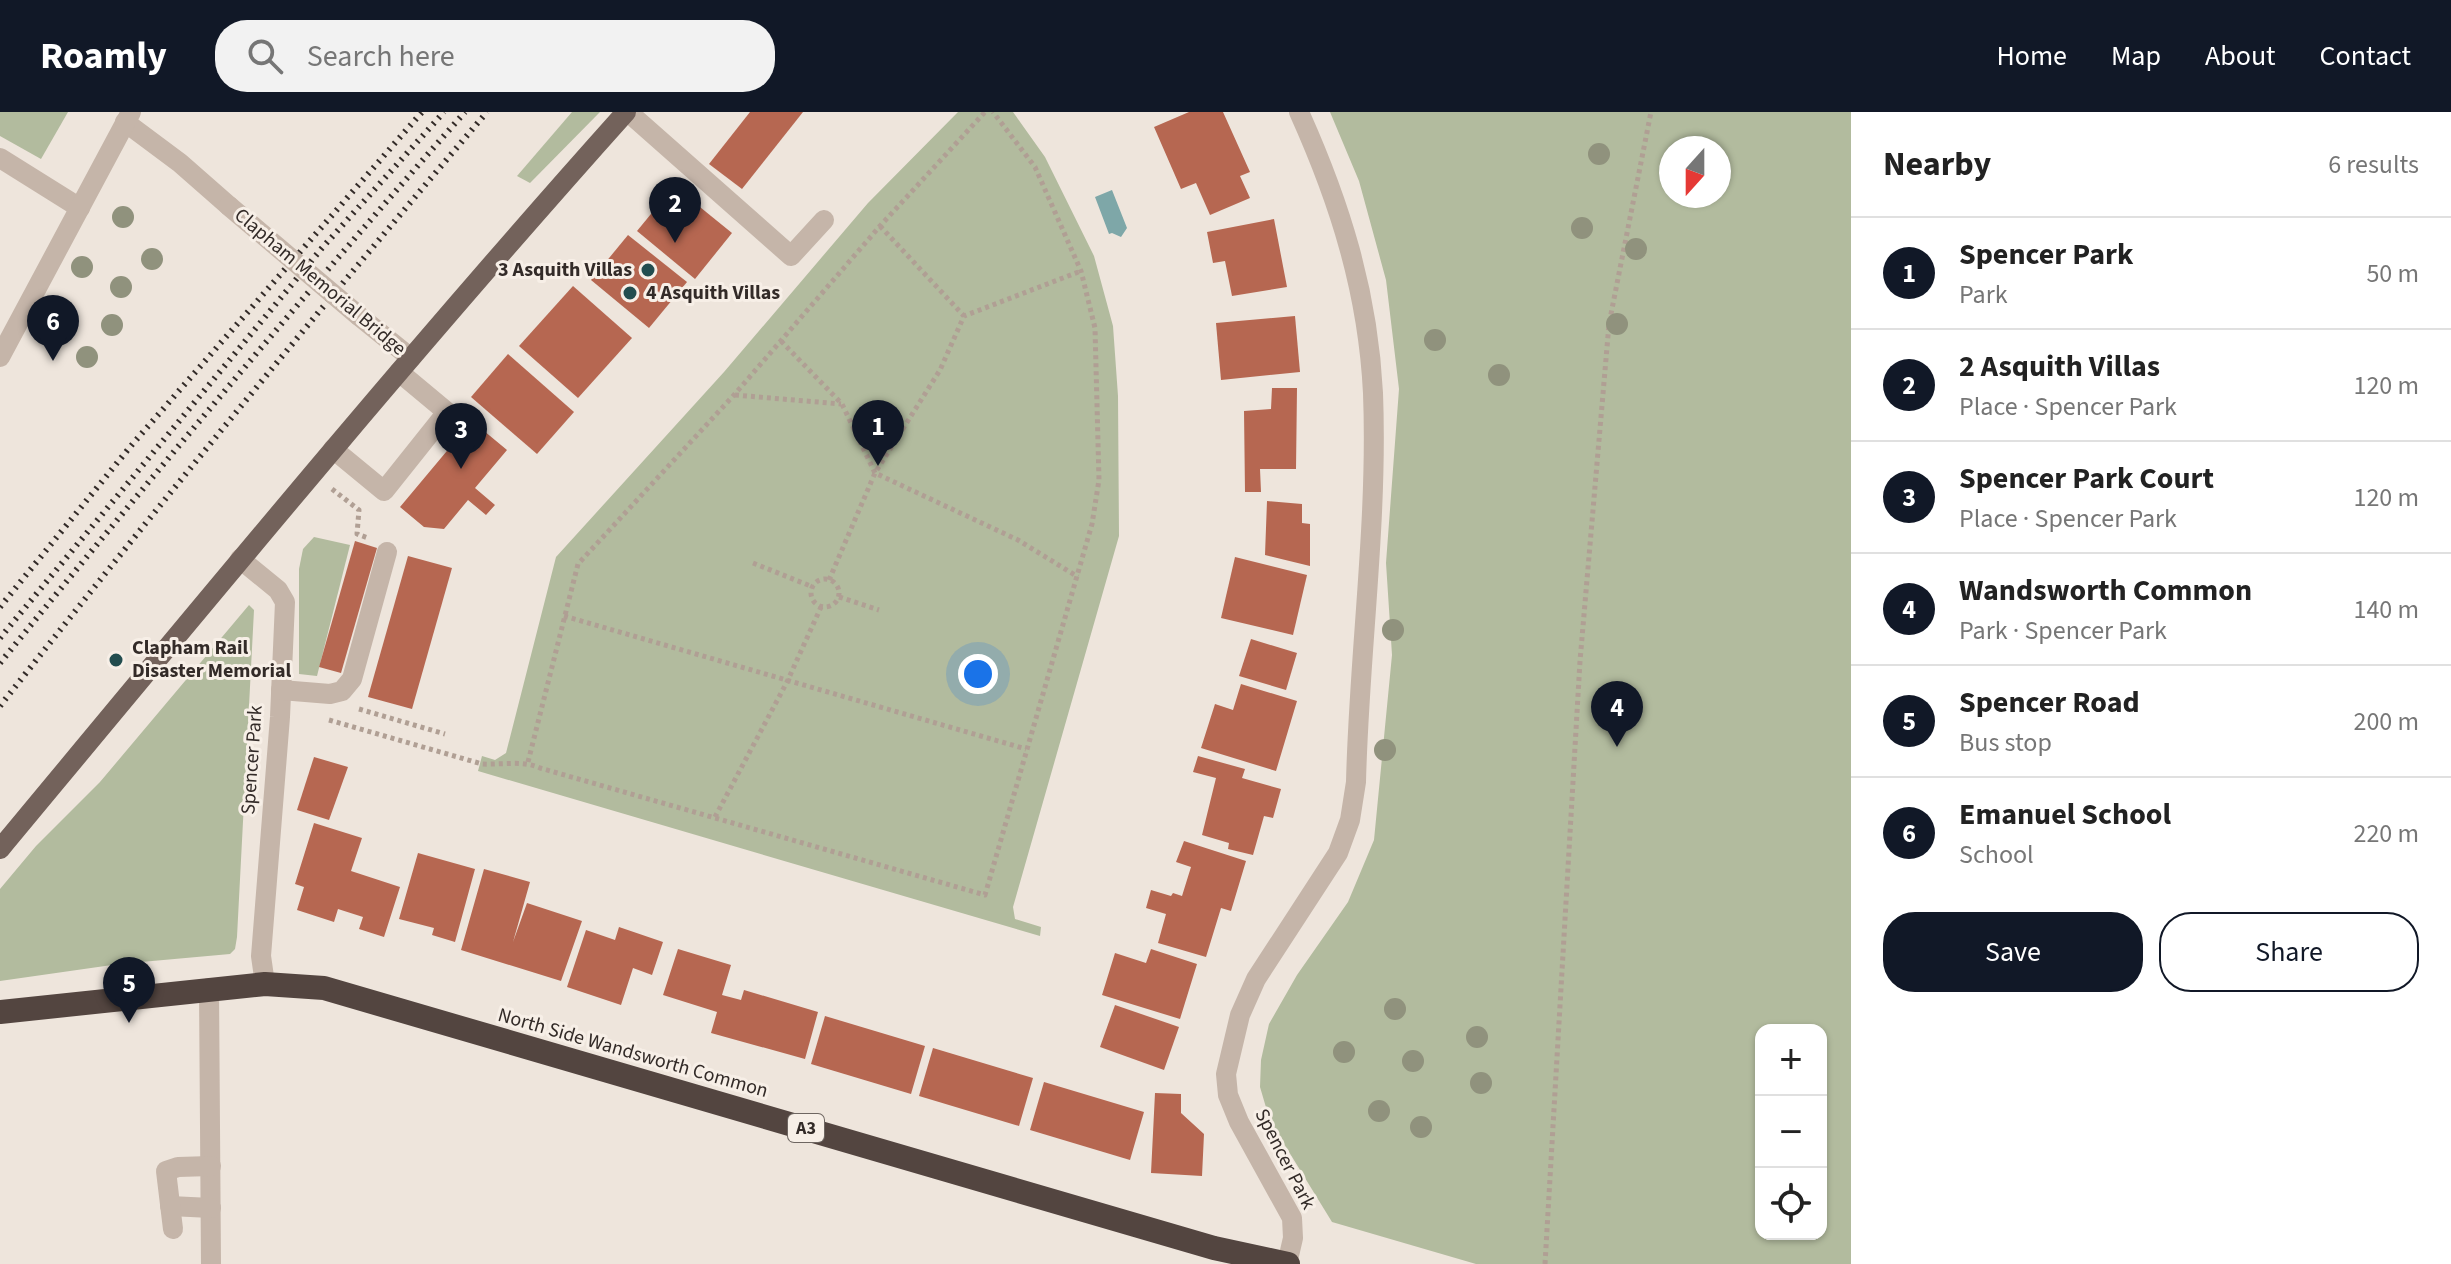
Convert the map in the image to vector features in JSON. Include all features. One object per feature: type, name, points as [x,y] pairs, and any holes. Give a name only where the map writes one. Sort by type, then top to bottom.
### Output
[{"type":"highway","name":"North Side Wandsworth Common","points":[[0,1012],[209,988],[265,984],[324,988],[1214,1248],[1288,1264]]},
{"type":"main road","points":[[0,849],[487,267],[627,112]]},
{"type":"street","points":[[627,112],[791,256],[824,220]]},
{"type":"street","name":"Spencer Park","points":[[1288,1264],[1293,1238],[1292,1218],[1239,1122],[1228,1095],[1226,1074],[1240,1015],[1256,979],[1338,853],[1350,820],[1356,782],[1373,392],[1358,277],[1329,178],[1299,112]]},
{"type":"street","points":[[0,357],[128,117]]},
{"type":"street","name":"Clapham Memorial Bridge","points":[[128,117],[359,316],[447,412],[384,491],[333,449]]},
{"type":"street","points":[[0,158],[80,208]]},
{"type":"street","points":[[281,690],[330,694],[342,691],[352,679],[387,552]]},
{"type":"street","name":"Spencer Park","points":[[240,559],[278,590],[285,602],[261,956],[265,984]]},
{"type":"street","points":[[209,988],[211,1264]]},
{"type":"street","points":[[173,1229],[166,1171],[178,1167],[211,1166]]},
{"type":"street","points":[[170,1206],[211,1208]]},
{"type":"path","points":[[528,762],[578,564],[734,395],[880,226],[985,112]]},
{"type":"path","points":[[318,717],[482,764],[508,766],[528,762],[540,768],[985,895],[1078,577],[1092,524],[1099,480],[1095,328],[1081,271],[1035,167],[993,112]]},
{"type":"path","points":[[1545,1264],[1580,661],[1609,324],[1651,112]]},
{"type":"path","points":[[880,226],[964,316]]},
{"type":"path","points":[[829,580],[875,473],[940,370],[964,316],[1081,271]]},
{"type":"path","points":[[781,341],[842,404],[875,473],[1018,540],[1078,577]]},
{"type":"path","points":[[734,395],[842,404]]},
{"type":"path","points":[[331,489],[359,510],[357,534],[383,542],[387,552]]},
{"type":"path","points":[[753,563],[813,587]]},
{"type":"path","points":[[829,580],[836,585],[839,597],[834,605],[821,607],[814,601],[813,587],[819,581],[829,580]]},
{"type":"path","points":[[839,597],[879,610]]},
{"type":"path","points":[[715,817],[787,682],[821,607]]},
{"type":"path","points":[[564,616],[1026,749]]},
{"type":"path","points":[[330,694],[345,705],[445,734]]},
{"type":"green space","points":[[0,112],[68,112],[41,159],[0,136]]},
{"type":"green space","points":[[572,112],[600,112],[530,183],[517,176]]},
{"type":"green space","points":[[958,112],[1013,112],[1045,157],[1094,256],[1113,326],[1118,396],[1119,536],[1013,907],[1015,919],[1041,927],[1040,936],[478,771],[482,756],[495,760],[506,753],[556,557],[724,372],[868,203]]},
{"type":"green space","points":[[1330,112],[1851,112],[1851,1264],[1476,1264],[1332,1222],[1270,1121],[1260,1087],[1261,1060],[1269,1024],[1297,975],[1348,902],[1374,840],[1392,655],[1386,563],[1399,389],[1386,280],[1359,181]]},
{"type":"green space","points":[[314,537],[350,545],[317,676],[299,674],[299,569],[303,549]]},
{"type":"green space","points":[[249,605],[254,610],[235,949],[230,954],[119,964],[0,981],[0,889],[36,846],[100,782]]},
{"type":"water","points":[[1112,190],[1127,228],[1121,237],[1109,234],[1095,197]]},
{"type":"building","points":[[750,112],[803,112],[742,189],[709,164]]},
{"type":"building","points":[[1189,112],[1223,112],[1250,172],[1240,176],[1250,198],[1210,215],[1196,183],[1181,189],[1154,127]]},
{"type":"building","points":[[674,186],[732,233],[695,279],[637,231]]},
{"type":"building","points":[[1274,219],[1287,287],[1232,296],[1225,261],[1213,263],[1207,232]]},
{"type":"building","points":[[628,235],[687,282],[649,328],[591,280]]},
{"type":"building","points":[[573,286],[632,338],[578,398],[519,346]]},
{"type":"building","points":[[1295,316],[1300,372],[1221,380],[1216,323]]},
{"type":"building","points":[[508,354],[574,412],[537,454],[471,397]]},
{"type":"building","points":[[1272,388],[1297,388],[1296,469],[1260,469],[1261,492],[1245,492],[1244,411],[1271,409]]},
{"type":"building","points":[[472,421],[507,450],[475,488],[495,505],[486,515],[468,500],[444,529],[424,527],[400,507]]},
{"type":"building","points":[[1267,501],[1302,504],[1302,523],[1310,524],[1310,566],[1265,555]]},
{"type":"building","points":[[355,541],[377,548],[341,673],[319,667]]},
{"type":"building","points":[[408,556],[452,568],[412,709],[368,697]]},
{"type":"building","points":[[1235,557],[1307,575],[1293,635],[1221,618]]},
{"type":"building","points":[[1251,639],[1297,653],[1286,690],[1239,676]]},
{"type":"building","points":[[1241,684],[1297,701],[1276,771],[1201,748],[1215,704],[1233,710]]},
{"type":"building","points":[[1198,756],[1245,769],[1242,778],[1281,789],[1273,818],[1264,816],[1253,855],[1228,849],[1229,843],[1202,835],[1216,778],[1193,772]]},
{"type":"building","points":[[314,757],[348,767],[329,820],[297,810]]},
{"type":"building","points":[[314,823],[362,838],[351,871],[400,887],[384,937],[359,929],[363,917],[338,909],[334,922],[297,910],[304,887],[295,884]]},
{"type":"building","points":[[1184,841],[1246,861],[1231,911],[1221,908],[1206,957],[1158,943],[1166,914],[1146,908],[1151,890],[1182,896],[1191,867],[1176,862]]},
{"type":"building","points":[[418,853],[475,869],[455,942],[432,935],[434,928],[399,919]]},
{"type":"building","points":[[484,869],[530,882],[513,942],[527,903],[582,921],[561,981],[461,950]]},
{"type":"building","points":[[619,927],[663,942],[652,975],[633,968],[621,1005],[567,987],[586,930],[615,940]]},
{"type":"building","points":[[678,949],[731,965],[722,995],[741,1000],[744,990],[818,1012],[805,1059],[711,1033],[717,1012],[663,995]]},
{"type":"building","points":[[1151,949],[1197,964],[1180,1019],[1102,995],[1115,953],[1146,963]]},
{"type":"building","points":[[1115,1005],[1179,1027],[1164,1070],[1100,1047]]},
{"type":"building","points":[[825,1016],[925,1046],[911,1094],[811,1064]]},
{"type":"building","points":[[933,1048],[1033,1078],[1019,1126],[919,1096]]},
{"type":"building","points":[[1044,1082],[1144,1112],[1130,1160],[1030,1130]]},
{"type":"building","points":[[1155,1093],[1181,1094],[1181,1113],[1204,1134],[1202,1176],[1151,1173]]},
{"type":"railway","points":[[0,607],[130,447],[422,112]]},
{"type":"railway","points":[[0,638],[322,248],[444,112]]},
{"type":"railway","points":[[0,663],[230,385],[465,112]]},
{"type":"railway","points":[[0,706],[241,406],[487,112]]},
{"type":"place","name":"2 Asquith Villas","points":[[675,243]]},
{"type":"place","name":"3 Asquith Villas","points":[[648,270]]},
{"type":"place","name":"4 Asquith Villas","points":[[630,293]]},
{"type":"place","name":"Emanuel School","points":[[53,361]]},
{"type":"place","name":"Spencer Park","points":[[878,466]]},
{"type":"place","name":"Spencer Park Court","points":[[461,469]]},
{"type":"place","name":"Clapham Rail Disaster Memorial","points":[[116,660]]},
{"type":"place","name":"Wandsworth Common","points":[[1617,747]]},
{"type":"place","name":"Spencer Road","points":[[129,1023]]}]
